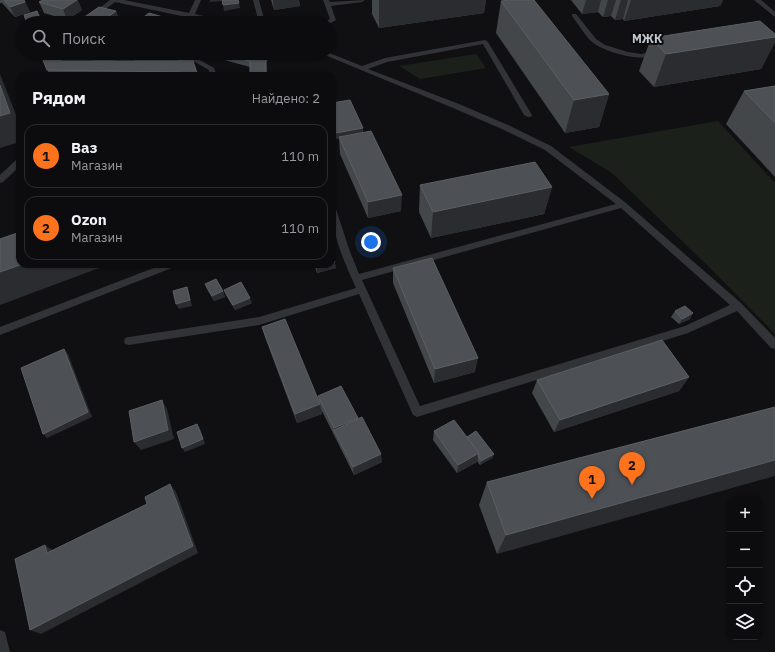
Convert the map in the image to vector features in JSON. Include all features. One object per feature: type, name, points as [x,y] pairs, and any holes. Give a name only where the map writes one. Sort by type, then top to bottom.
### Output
[{"type":"lane","points":[[93,16],[114,0],[191,16],[198,0]]},
{"type":"lane","points":[[256,0],[260,16]]},
{"type":"lane","points":[[332,16],[327,2],[362,0]]},
{"type":"lane","points":[[757,0],[775,15]]},
{"type":"lane","points":[[574,15],[594,40],[604,46],[628,54],[641,56],[664,52]]},
{"type":"lane","points":[[363,68],[384,60],[485,42],[528,115]]},
{"type":"lane","points":[[336,58],[505,127],[548,148],[623,205],[738,306],[775,345]]},
{"type":"lane","points":[[102,60],[110,62],[196,60],[212,68],[212,72]]},
{"type":"lane","points":[[0,180],[16,165]]},
{"type":"lane","points":[[356,278],[623,205]]},
{"type":"lane","points":[[336,222],[344,249],[360,290],[382,332],[417,412],[688,329],[738,306]]},
{"type":"lane","points":[[0,331],[164,268]]},
{"type":"lane","points":[[129,341],[258,321],[360,290]]},
{"type":"lane","points":[[0,637],[3,652]]},
{"type":"shaded area","points":[[476,54],[486,68],[420,79],[399,66]]},
{"type":"shaded area","points":[[718,121],[775,183],[775,334],[710,268],[612,173],[569,147]]},
{"type":"building","points":[[4,0],[24,0],[25,2],[10,7]]},
{"type":"building","points":[[43,0],[77,0],[63,9],[39,2]]},
{"type":"building","points":[[222,0],[238,0],[239,3],[223,5]]},
{"type":"building","points":[[534,0],[609,94],[574,100],[501,1]]},
{"type":"building","points":[[99,7],[116,11],[109,16],[86,16]]},
{"type":"building","points":[[37,11],[39,16],[24,16]]},
{"type":"building","points":[[149,13],[160,16],[145,16]]},
{"type":"building","points":[[760,21],[775,34],[775,37],[666,54],[651,38]]},
{"type":"building","points":[[43,60],[193,60],[197,72],[180,72],[47,70]]},
{"type":"building","points":[[246,60],[266,60],[266,72],[250,72],[250,61]]},
{"type":"building","points":[[0,85],[10,113],[0,116]]},
{"type":"building","points":[[775,86],[775,123],[744,91]]},
{"type":"building","points":[[350,100],[363,128],[336,133],[336,102]]},
{"type":"building","points":[[371,131],[402,195],[368,202],[339,137]]},
{"type":"building","points":[[535,162],[552,187],[433,212],[420,185]]},
{"type":"building","points":[[16,233],[16,266],[0,272],[0,239]]},
{"type":"building","points":[[432,258],[478,358],[435,369],[393,268]]},
{"type":"building","points":[[216,279],[223,291],[212,296],[205,284]]},
{"type":"building","points":[[241,282],[250,298],[233,305],[224,290]]},
{"type":"building","points":[[187,287],[190,300],[176,304],[173,291]]},
{"type":"building","points":[[685,306],[693,313],[682,319],[675,311]]},
{"type":"building","points":[[285,319],[320,404],[295,414],[262,327]]},
{"type":"building","points":[[662,340],[689,377],[560,420],[537,380]]},
{"type":"building","points":[[64,349],[88,412],[43,434],[21,368]]},
{"type":"building","points":[[341,386],[358,418],[334,428],[318,396]]},
{"type":"building","points":[[162,400],[168,430],[134,442],[129,411]]},
{"type":"building","points":[[775,407],[775,460],[506,535],[487,482]]},
{"type":"building","points":[[362,417],[381,454],[353,467],[334,430]]},
{"type":"building","points":[[454,420],[479,453],[458,465],[434,431]]},
{"type":"building","points":[[197,424],[203,439],[182,448],[177,432]]},
{"type":"building","points":[[476,431],[494,454],[481,461],[478,456],[479,453],[467,437]]},
{"type":"building","points":[[170,484],[193,546],[30,630],[15,559],[45,545],[47,553],[147,504],[145,497]]},
{"type":"place","name":"Ozon","points":[[632,485]]},
{"type":"place","name":"Ваз","points":[[592,499]]},
{"type":"district","name":"МЖК","points":[[647,38]]}]
